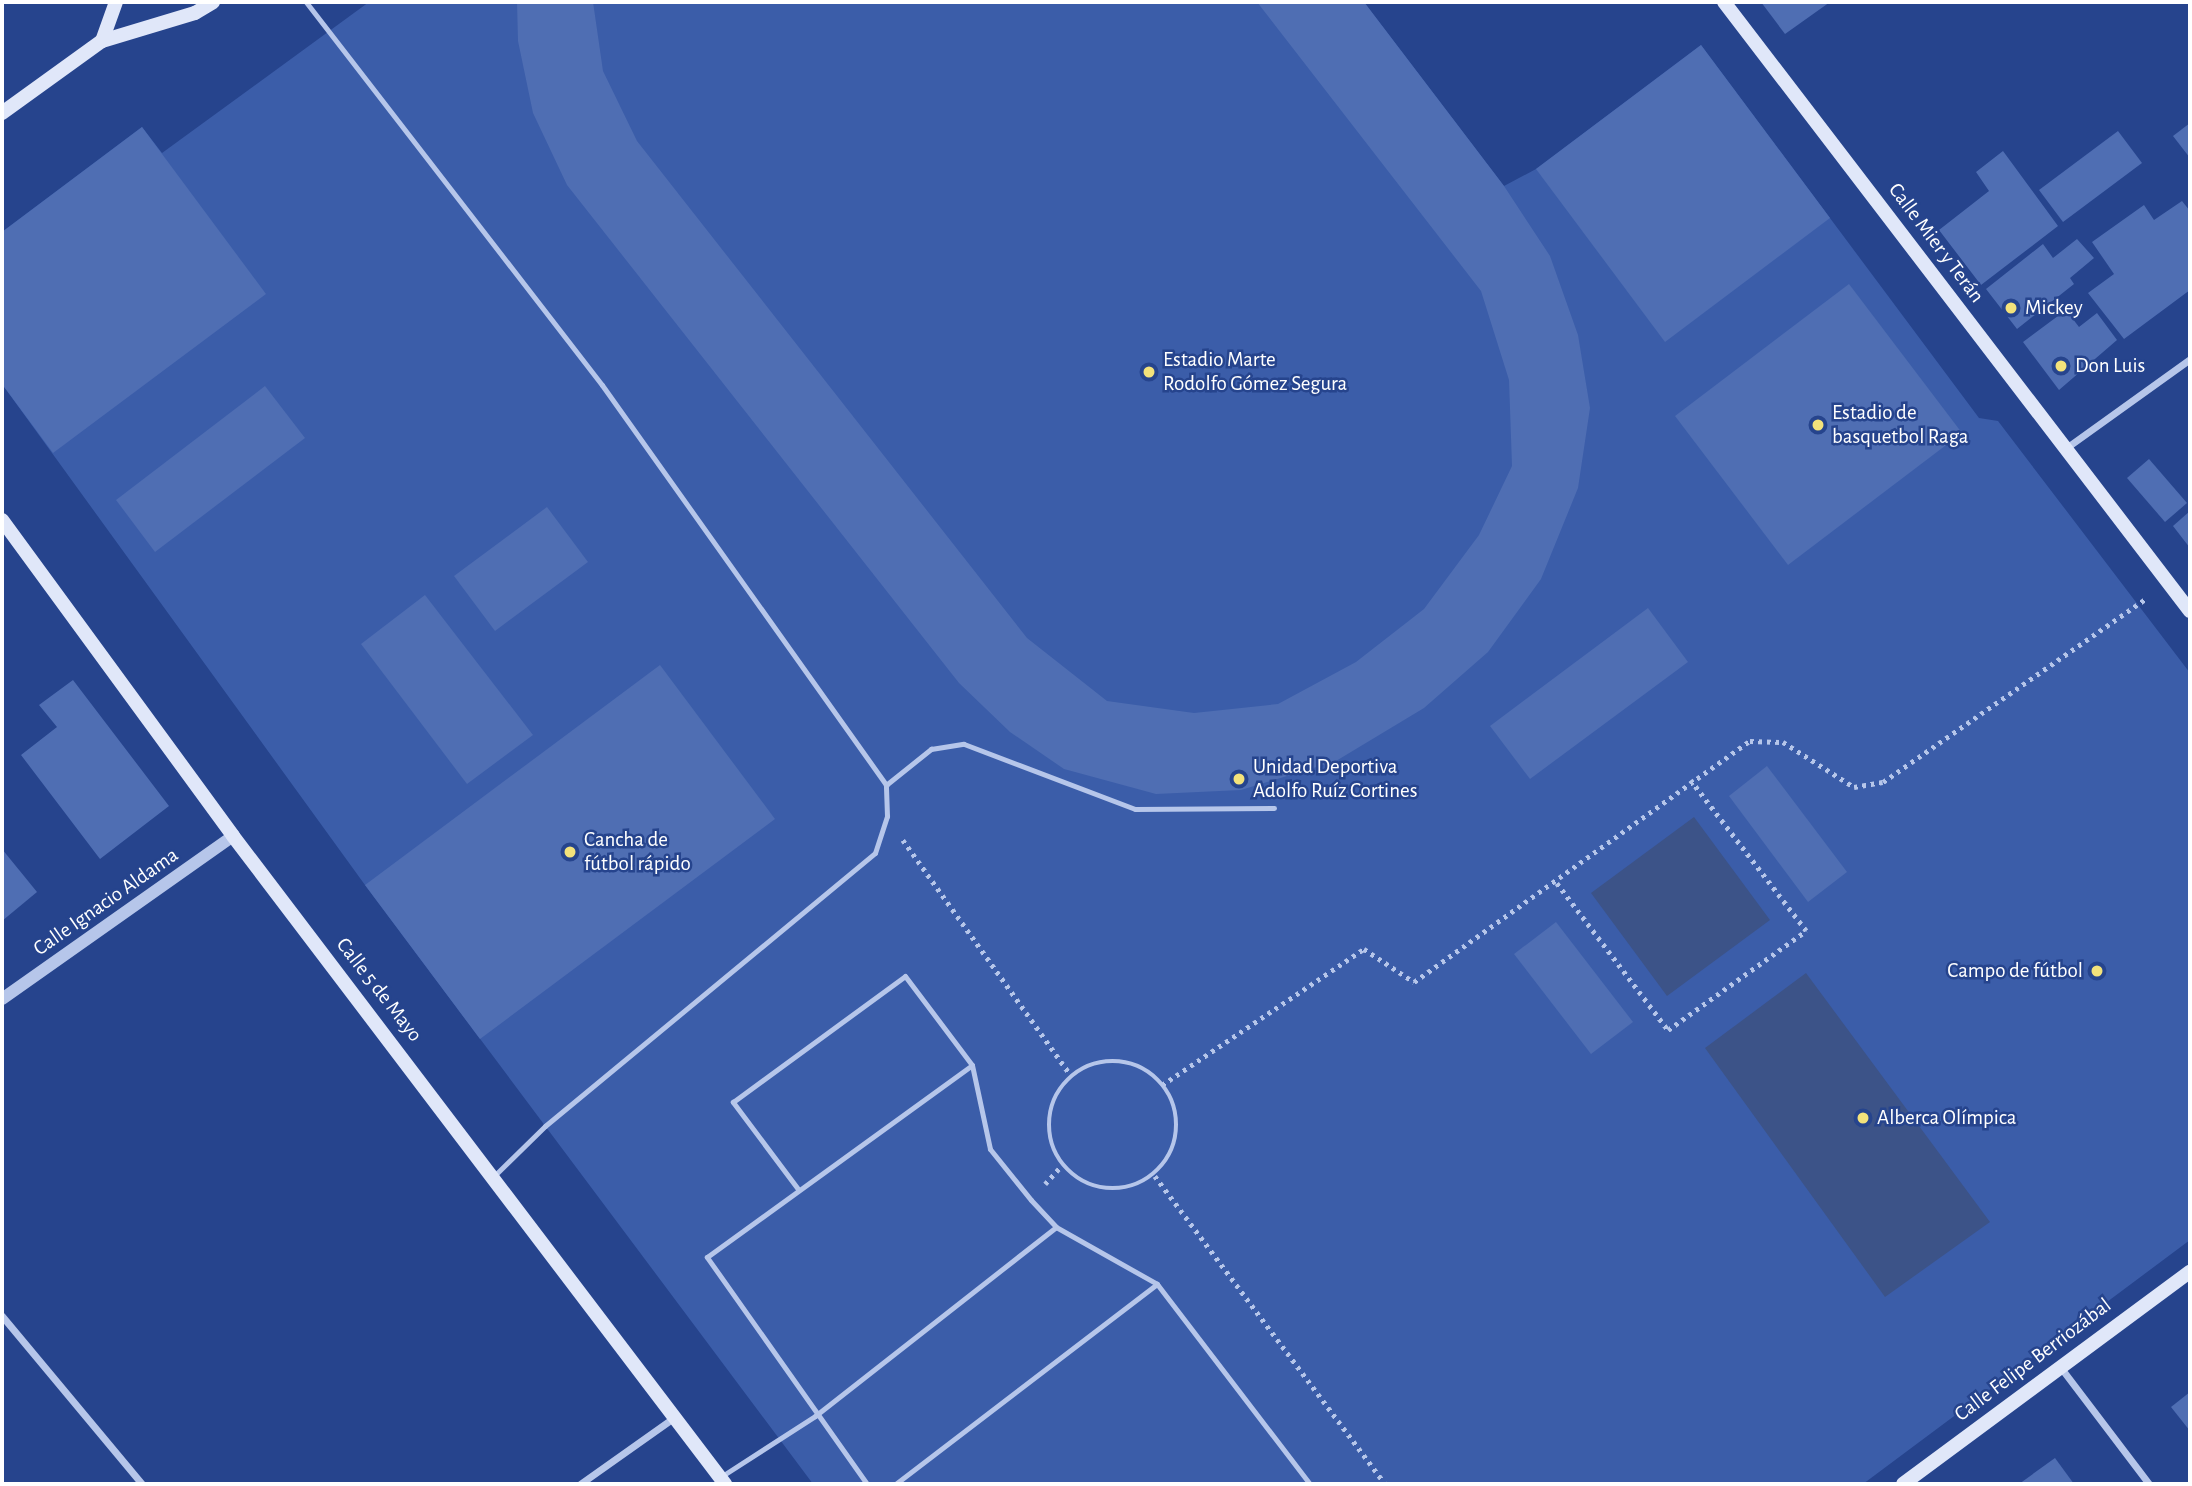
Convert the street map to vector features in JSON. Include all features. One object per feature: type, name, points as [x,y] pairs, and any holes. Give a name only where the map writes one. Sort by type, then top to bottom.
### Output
[{"type":"main road","points":[[102,41],[116,2]]},
{"type":"main road","points":[[2,113],[102,41],[195,13],[213,2]]},
{"type":"main road","name":"Calle Mier y Terán","points":[[1724,2],[2190,611]]},
{"type":"main road","name":"Calle 5 de Mayo","points":[[2,520],[233,836],[495,1175],[676,1415],[722,1481]]},
{"type":"main road","name":"Calle Felipe Berriozábal","points":[[1903,1484],[2058,1365],[2190,1272]]},
{"type":"street","points":[[2067,448],[2190,359]]},
{"type":"street","name":"Calle Ignacio Aldama","points":[[2,999],[233,836]]},
{"type":"street","points":[[2,1316],[142,1484]]},
{"type":"street","points":[[2058,1365],[2149,1484]]},
{"type":"street","points":[[580,1484],[676,1415]]},
{"type":"lane","points":[[306,2],[602,386],[886,785],[887,816],[875,853],[545,1126],[495,1175]]},
{"type":"lane","points":[[886,785],[931,749],[964,744],[1135,809],[1274,808]]},
{"type":"lane","points":[[799,1189],[733,1102],[905,975],[972,1065],[990,1149],[1056,1227],[1157,1284],[1310,1484]]},
{"type":"lane","points":[[867,1484],[816,1416],[707,1256],[972,1065]]},
{"type":"lane","points":[[722,1481],[816,1416],[1056,1227]]},
{"type":"lane","points":[[894,1484],[1157,1284]]},
{"type":"path","points":[[1162,1085],[1364,949],[1414,982],[1557,883],[1690,780],[1750,741],[1783,742],[1854,787],[1883,782],[2169,582]]},
{"type":"path","points":[[1557,883],[1668,1030],[1806,931],[1690,780]]},
{"type":"path","points":[[887,816],[1070,1074]]},
{"type":"path","points":[[1108,1058],[1148,1068],[1162,1085],[1174,1100],[1177,1141],[1155,1176],[1117,1191],[1077,1181],[1051,1149],[1048,1109],[1070,1074],[1108,1058]]},
{"type":"path","points":[[1155,1176],[1385,1484]]},
{"type":"shaded area","name":"Unidad Deportiva Adolfo Ruíz Cortines","points":[[369,2],[1364,2],[1504,186],[1536,169],[1701,45],[1979,418],[1998,421],[2190,673],[2190,1240],[1863,1484],[813,1484],[365,885],[2,384],[2,232],[142,127],[162,153]]},
{"type":"shaded area","points":[[1694,817],[1770,920],[1667,996],[1591,893]]},
{"type":"shaded area","points":[[1806,973],[1990,1222],[1885,1297],[1705,1048]]},
{"type":"building","points":[[517,2],[593,2],[603,71],[637,141],[1027,638],[1107,701],[1194,713],[1278,704],[1356,662],[1424,609],[1479,535],[1512,466],[1509,380],[1481,291],[1257,2],[1364,2],[1504,186],[1550,256],[1578,335],[1590,408],[1578,488],[1541,579],[1488,652],[1424,708],[1336,761],[1241,790],[1156,794],[1064,769],[1010,732],[959,683],[567,185],[533,113],[518,41]]},
{"type":"building","points":[[1761,2],[1830,2],[1785,34]]},
{"type":"building","points":[[1701,45],[1830,218],[1665,342],[1536,169]]},
{"type":"building","points":[[2190,123],[2190,158],[2173,136]]},
{"type":"building","points":[[142,127],[266,294],[53,453],[2,384],[2,232]]},
{"type":"building","points":[[2118,131],[2142,163],[2063,222],[2039,190]]},
{"type":"building","points":[[2003,151],[2058,226],[1981,285],[1939,230],[1989,191],[1976,172]]},
{"type":"building","points":[[2182,201],[2190,211],[2190,290],[2124,339],[2088,293],[2114,274],[2092,242],[2144,205],[2154,220]]},
{"type":"building","points":[[2077,239],[2094,258],[2070,278],[2074,284],[2017,329],[1986,289],[2043,244],[2053,258]]},
{"type":"building","name":"Estadio de basquetbol Raga","points":[[1849,284],[1962,433],[1788,565],[1675,416]]},
{"type":"building","points":[[2066,310],[2079,327],[2097,313],[2117,340],[2059,390],[2023,342]]},
{"type":"building","points":[[265,386],[305,438],[155,552],[116,500]]},
{"type":"building","points":[[2149,459],[2187,503],[2165,522],[2127,478]]},
{"type":"building","points":[[547,507],[588,562],[495,631],[454,576]]},
{"type":"building","points":[[2190,511],[2190,548],[2173,526]]},
{"type":"building","points":[[425,595],[533,735],[467,784],[361,644]]},
{"type":"building","points":[[1648,608],[1688,662],[1530,779],[1490,726]]},
{"type":"building","name":"Cancha de fútbol rápido","points":[[660,665],[775,819],[480,1039],[365,885]]},
{"type":"building","points":[[73,680],[169,806],[100,859],[21,755],[57,727],[39,705]]},
{"type":"building","points":[[1767,766],[1847,872],[1808,902],[1729,796]]},
{"type":"building","points":[[2,849],[37,892],[2,921]]},
{"type":"building","points":[[1556,922],[1633,1022],[1591,1054],[1514,954]]},
{"type":"building","points":[[2190,1392],[2190,1431],[2171,1407]]},
{"type":"building","points":[[2055,1458],[2074,1484],[2019,1484]]},
{"type":"place","name":"Mickey","points":[[2011,308]]},
{"type":"place","name":"Don Luis","points":[[2061,366]]},
{"type":"place","name":"Estadio Marte Rodolfo Gómez Segura","points":[[1149,372]]},
{"type":"place","name":"Estadio de basquetbol Raga","points":[[1818,425]]},
{"type":"place","name":"Unidad Deportiva Adolfo Ruíz Cortines","points":[[1239,779]]},
{"type":"place","name":"Cancha de fútbol rápido","points":[[570,852]]},
{"type":"place","name":"Campo de fútbol","points":[[2097,971]]},
{"type":"place","name":"Alberca Olímpica","points":[[1863,1118]]}]
